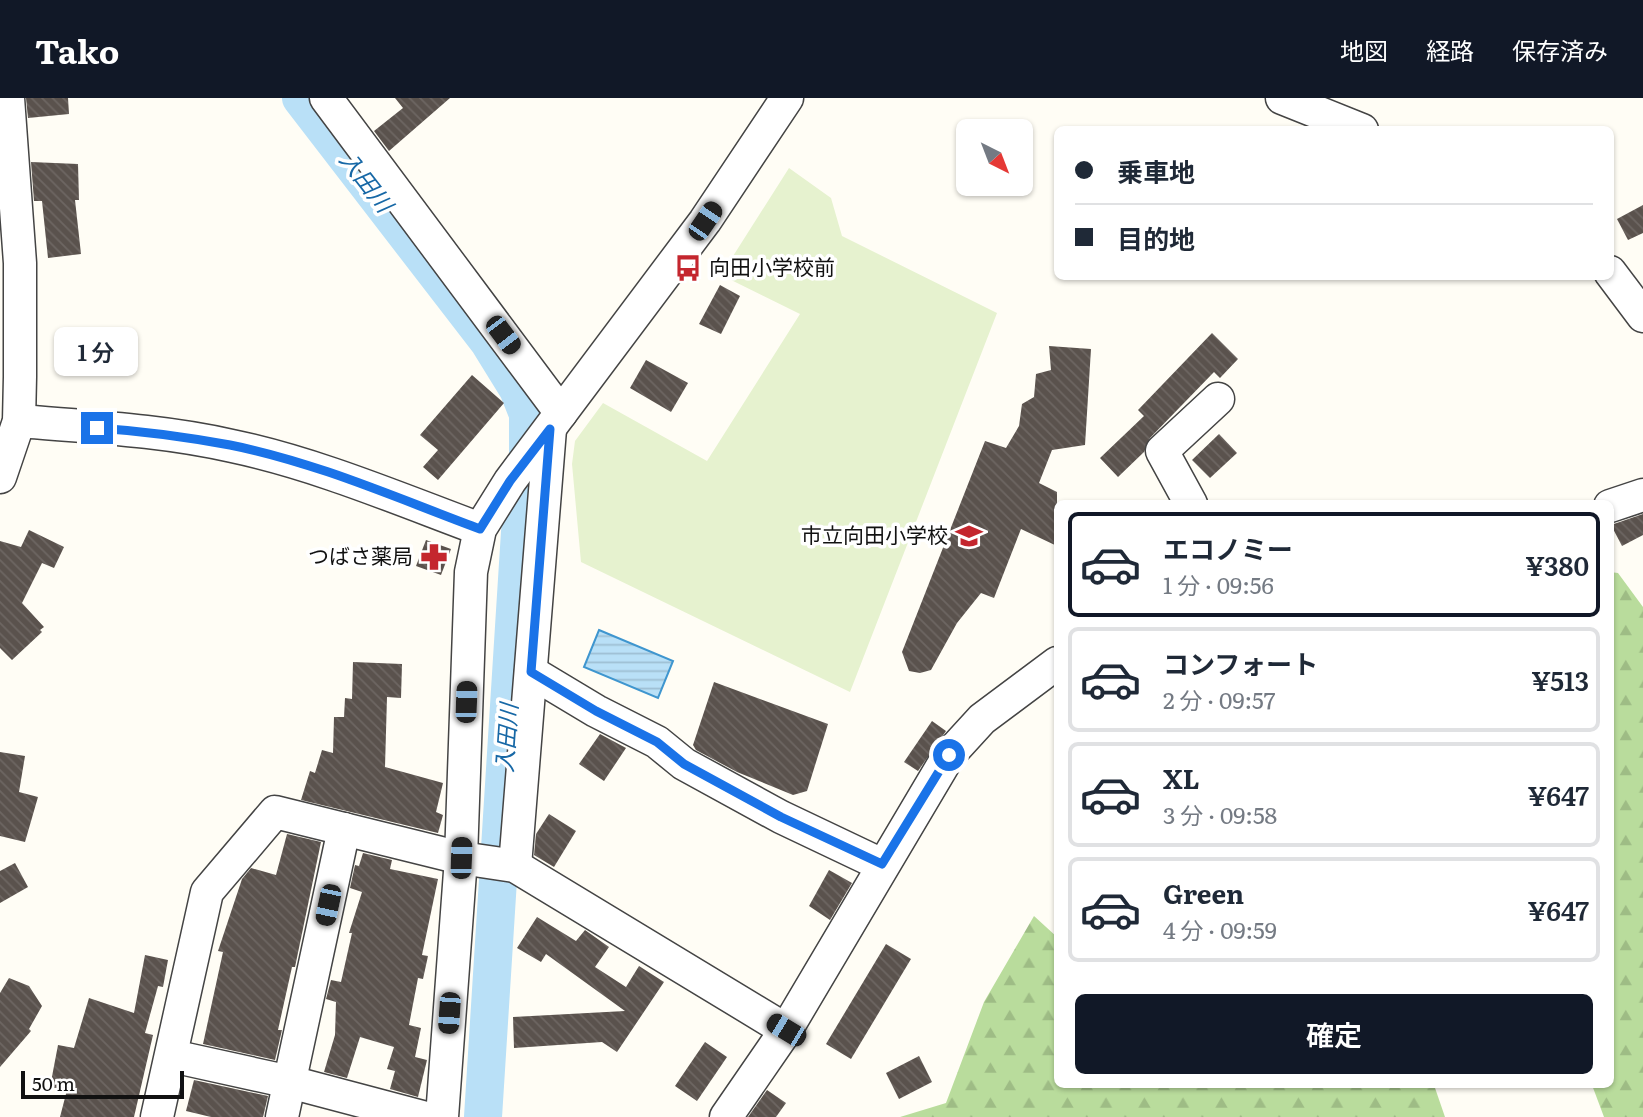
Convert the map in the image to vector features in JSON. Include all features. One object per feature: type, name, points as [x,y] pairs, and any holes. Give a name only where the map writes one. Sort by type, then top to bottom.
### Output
[{"type":"street","points":[[0,477],[19,421],[20,263],[6,177],[8,98]]},
{"type":"street","points":[[326,98],[555,421],[531,672],[442,1117]]},
{"type":"street","points":[[491,862],[471,572],[480,529],[510,481],[705,221],[788,98]]},
{"type":"street","points":[[1282,98],[1352,126]]},
{"type":"street","points":[[1614,277],[1643,316]]},
{"type":"street","points":[[1189,500],[1162,451],[1218,399]]},
{"type":"street","points":[[19,421],[148,432],[232,446],[338,476],[480,529]]},
{"type":"street","points":[[1614,505],[1643,495]]},
{"type":"street","points":[[726,1117],[786,1030],[949,755],[982,719],[1054,665]]},
{"type":"street","points":[[531,672],[596,711],[657,742],[684,764],[781,817],[882,864]]},
{"type":"street","points":[[157,1117],[207,892],[275,812],[491,862],[786,1030]]},
{"type":"street","points":[[282,1117],[345,829]]},
{"type":"street","points":[[172,1056],[290,1082],[422,1117]]},
{"type":"green space","points":[[789,168],[831,198],[842,236],[997,313],[850,692],[581,562],[572,464],[575,441],[603,403],[707,461],[800,314],[721,275]]},
{"type":"green space","points":[[1614,572],[1618,573],[1643,607],[1643,1117],[1604,1117],[1593,1088],[1614,1088]]},
{"type":"green space","points":[[1034,916],[1054,934],[1054,1088],[1435,1088],[1445,1117],[900,1117],[946,1103],[984,1002]]},
{"type":"water","points":[[599,630],[673,661],[658,698],[584,667]]},
{"type":"building","points":[[26,98],[68,98],[69,114],[28,118]]},
{"type":"building","points":[[395,98],[450,98],[389,151],[374,131],[403,108]]},
{"type":"building","points":[[31,162],[78,164],[79,200],[75,200],[81,254],[48,258],[42,201],[34,201]]},
{"type":"building","points":[[1643,205],[1643,233],[1628,240],[1617,219]]},
{"type":"building","points":[[720,285],[740,296],[721,334],[699,324]]},
{"type":"building","points":[[1212,333],[1238,359],[1220,378],[1214,372],[1150,438],[1144,452],[1118,477],[1100,458],[1144,416],[1138,410]]},
{"type":"building","points":[[1049,346],[1091,349],[1085,445],[1052,450],[1039,483],[1057,492],[1057,500],[1054,500],[1054,545],[1021,529],[994,598],[981,593],[957,623],[931,670],[920,673],[909,671],[902,652],[985,441],[1006,448],[1019,426],[1022,404],[1034,397],[1036,374],[1051,370]]},
{"type":"building","points":[[646,360],[688,383],[671,412],[630,388]]},
{"type":"building","points":[[472,375],[504,403],[438,480],[423,467],[438,450],[420,435]]},
{"type":"building","points":[[1219,434],[1237,453],[1210,478],[1192,460]]},
{"type":"building","points":[[1643,514],[1643,535],[1622,546],[1614,531],[1614,524]]},
{"type":"building","points":[[29,530],[64,547],[54,568],[42,563],[22,603],[44,627],[40,630],[42,632],[12,660],[0,648],[0,541],[21,547]]},
{"type":"building","points":[[426,540],[451,549],[441,575],[416,566]]},
{"type":"building","points":[[353,662],[402,664],[401,698],[387,697],[385,767],[443,783],[436,812],[443,815],[438,833],[301,800],[310,771],[315,773],[322,750],[333,753],[334,717],[344,717],[345,698],[352,699]]},
{"type":"building","points":[[714,682],[828,724],[807,791],[793,795],[737,772],[696,750],[693,745]]},
{"type":"building","points":[[932,721],[946,731],[918,771],[904,762]]},
{"type":"building","points":[[600,734],[626,748],[604,781],[579,764]]},
{"type":"building","points":[[0,752],[25,756],[19,792],[38,797],[25,842],[0,836]]},
{"type":"building","points":[[549,814],[576,831],[554,867],[534,855],[536,834]]},
{"type":"building","points":[[287,834],[321,842],[295,967],[292,967],[278,1030],[282,1030],[275,1060],[203,1044],[223,952],[218,951],[242,879],[251,868],[276,875]]},
{"type":"building","points":[[363,853],[392,860],[390,869],[438,879],[422,955],[428,956],[423,979],[418,978],[409,1025],[421,1028],[415,1057],[427,1060],[418,1097],[390,1089],[395,1071],[387,1069],[394,1047],[360,1037],[347,1078],[324,1072],[335,1035],[336,1002],[326,999],[331,980],[341,982],[352,933],[349,933],[362,892],[350,888],[355,865],[359,866]]},
{"type":"building","points":[[15,863],[28,887],[0,903],[0,871]]},
{"type":"building","points":[[829,870],[852,883],[830,920],[809,906]]},
{"type":"building","points":[[537,917],[576,941],[585,930],[609,947],[595,967],[626,987],[639,966],[664,982],[617,1052],[602,1042],[514,1048],[513,1017],[625,1011],[546,954],[541,962],[517,948]]},
{"type":"building","points":[[886,944],[911,959],[851,1059],[826,1044]]},
{"type":"building","points":[[145,955],[168,960],[163,987],[158,986],[145,1033],[153,1035],[134,1117],[60,1117],[67,1090],[50,1087],[58,1045],[74,1048],[89,998],[134,1013]]},
{"type":"building","points":[[9,978],[29,986],[42,1006],[29,1029],[31,1031],[0,1067],[0,993]]},
{"type":"building","points":[[705,1042],[727,1057],[697,1101],[675,1086]]},
{"type":"building","points":[[919,1056],[932,1082],[899,1099],[886,1073]]},
{"type":"building","points":[[194,1080],[268,1096],[263,1117],[211,1117],[186,1111]]},
{"type":"building","points":[[767,1090],[786,1103],[776,1117],[748,1117]]},
{"type":"waterway","name":"入田川","points":[[301,98],[489,342],[518,389],[528,414],[528,483],[520,532],[483,1117]]},
{"type":"place","name":"向田小学校前","points":[[688,268]]},
{"type":"place","name":"市立向田小学校","points":[[969,536]]},
{"type":"place","name":"つばさ薬局","points":[[434,557]]},
{"type":"route","points":[[97,428],[148,432],[232,446],[338,476],[480,529],[510,481],[550,429],[531,672],[596,711],[657,742],[684,764],[781,817],[882,864],[949,755]]}]
